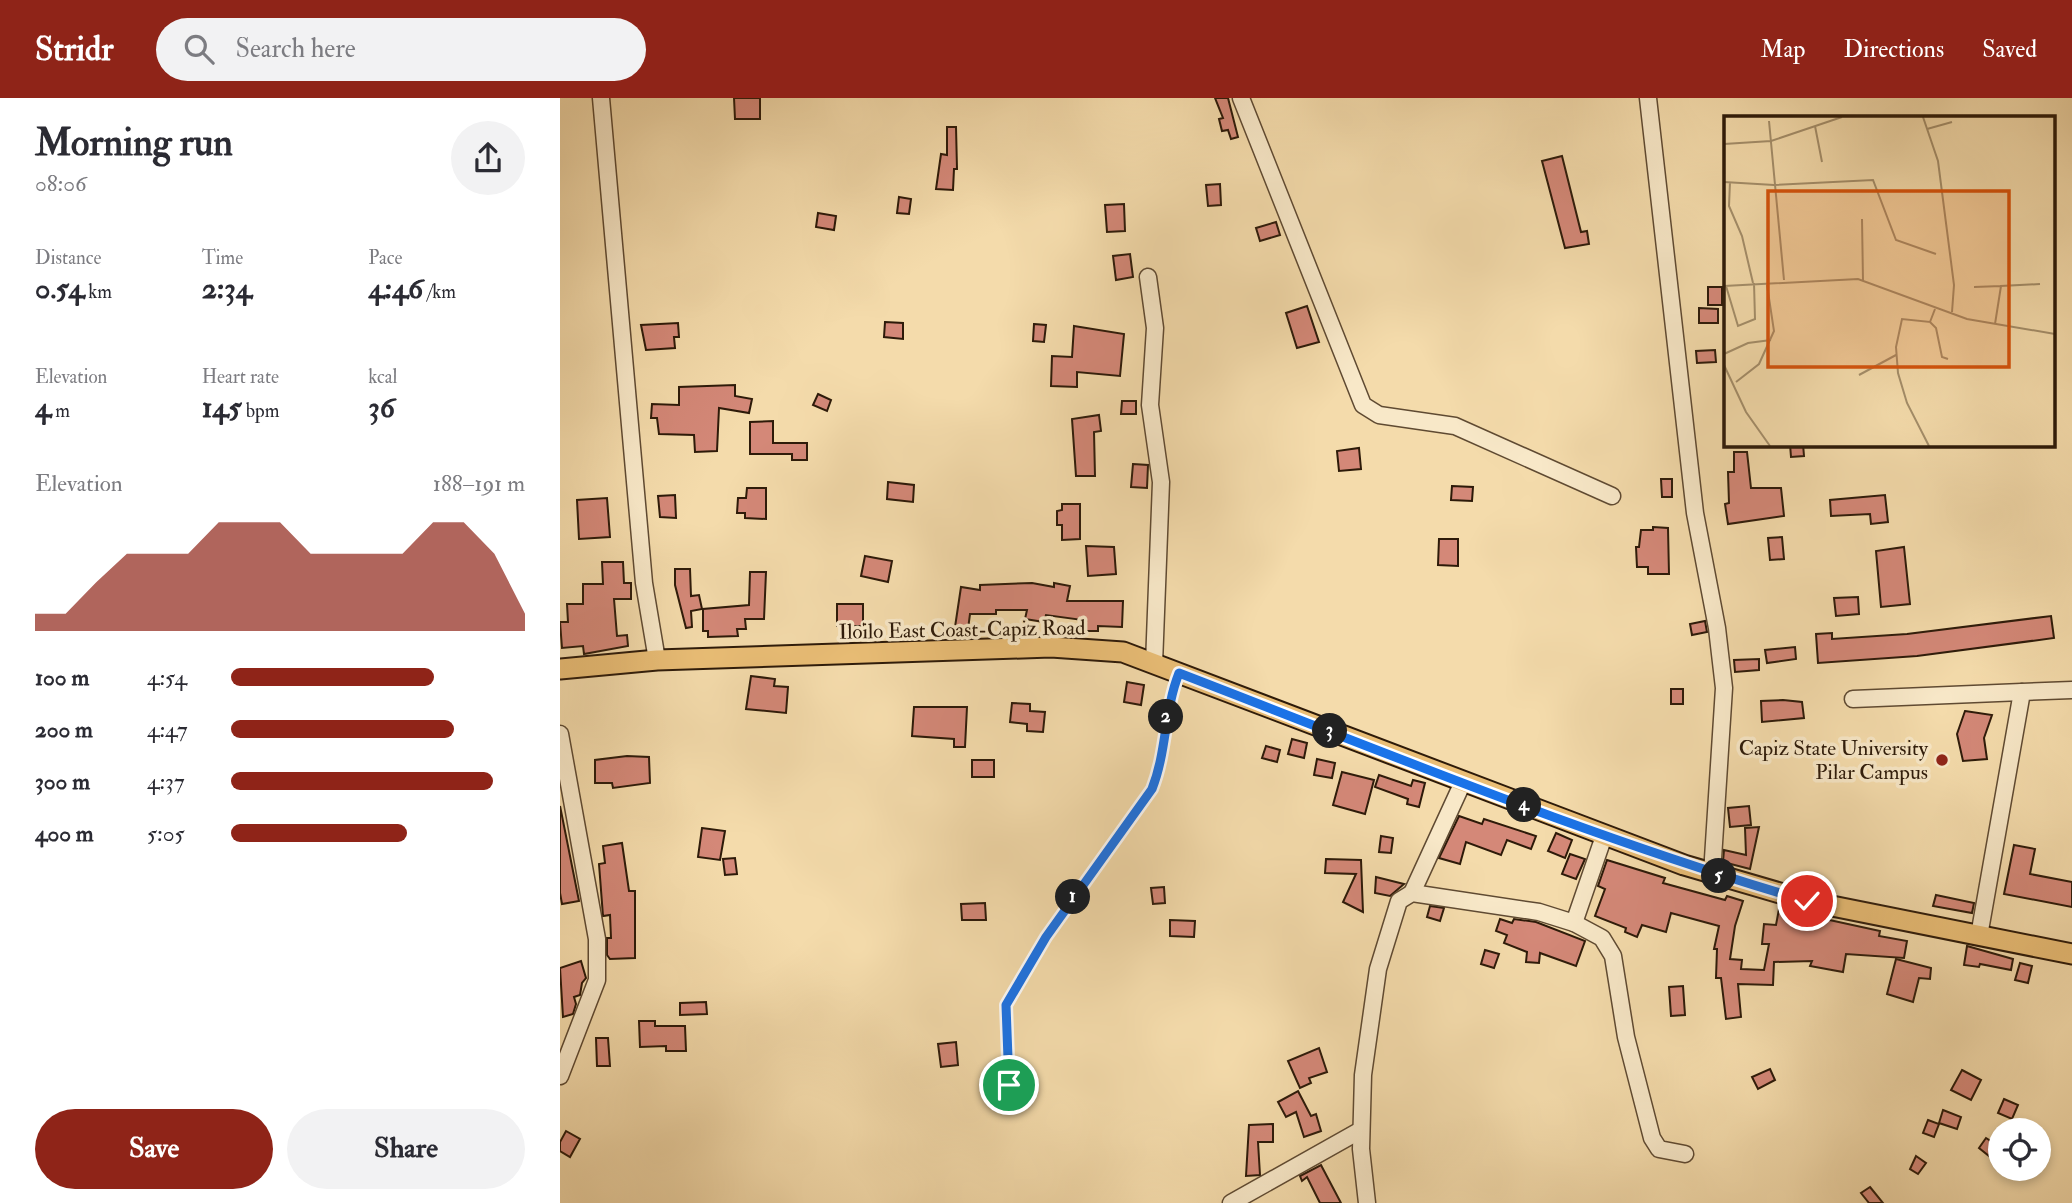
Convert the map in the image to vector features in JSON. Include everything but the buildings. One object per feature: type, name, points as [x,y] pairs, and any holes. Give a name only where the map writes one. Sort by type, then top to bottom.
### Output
[{"type":"main road","name":"Iloilo East Coast-Capiz Road","points":[[560,669],[657,660],[1051,647],[1123,652],[1604,836],[1712,874],[1807,901],[2072,954]]},
{"type":"street","points":[[601,98],[644,583],[657,660]]},
{"type":"street","points":[[1241,98],[1363,405],[1379,415],[1455,426],[1612,496]]},
{"type":"street","points":[[1648,98],[1692,487],[1717,628],[1724,688],[1712,874]]},
{"type":"street","points":[[1147,277],[1155,328],[1150,405],[1161,482],[1154,664]]},
{"type":"street","points":[[1853,699],[2072,690]]},
{"type":"street","points":[[1979,936],[2022,692]]},
{"type":"street","points":[[560,734],[597,939],[597,980],[585,1017],[567,1037],[560,1076]]},
{"type":"street","points":[[1367,1203],[1361,1130],[1363,1075],[1378,969],[1399,901],[1412,893],[1463,782]]},
{"type":"street","points":[[1574,923],[1604,836]]},
{"type":"street","points":[[1412,893],[1539,912],[1574,923],[1602,938],[1613,956],[1626,1037],[1652,1138],[1659,1149],[1685,1154]]},
{"type":"street","points":[[1231,1203],[1361,1130]]},
{"type":"path","points":[[1009,1085],[1006,1005],[1046,937],[1152,789],[1162,764],[1169,698],[1179,673]]},
{"type":"place","name":"Capiz State University Pilar Campus","points":[[1942,760]]},
{"type":"route","points":[[1009,1085],[1006,1005],[1046,937],[1152,789],[1162,764],[1169,698],[1179,673],[1604,836],[1684,865],[1807,901]]}]
